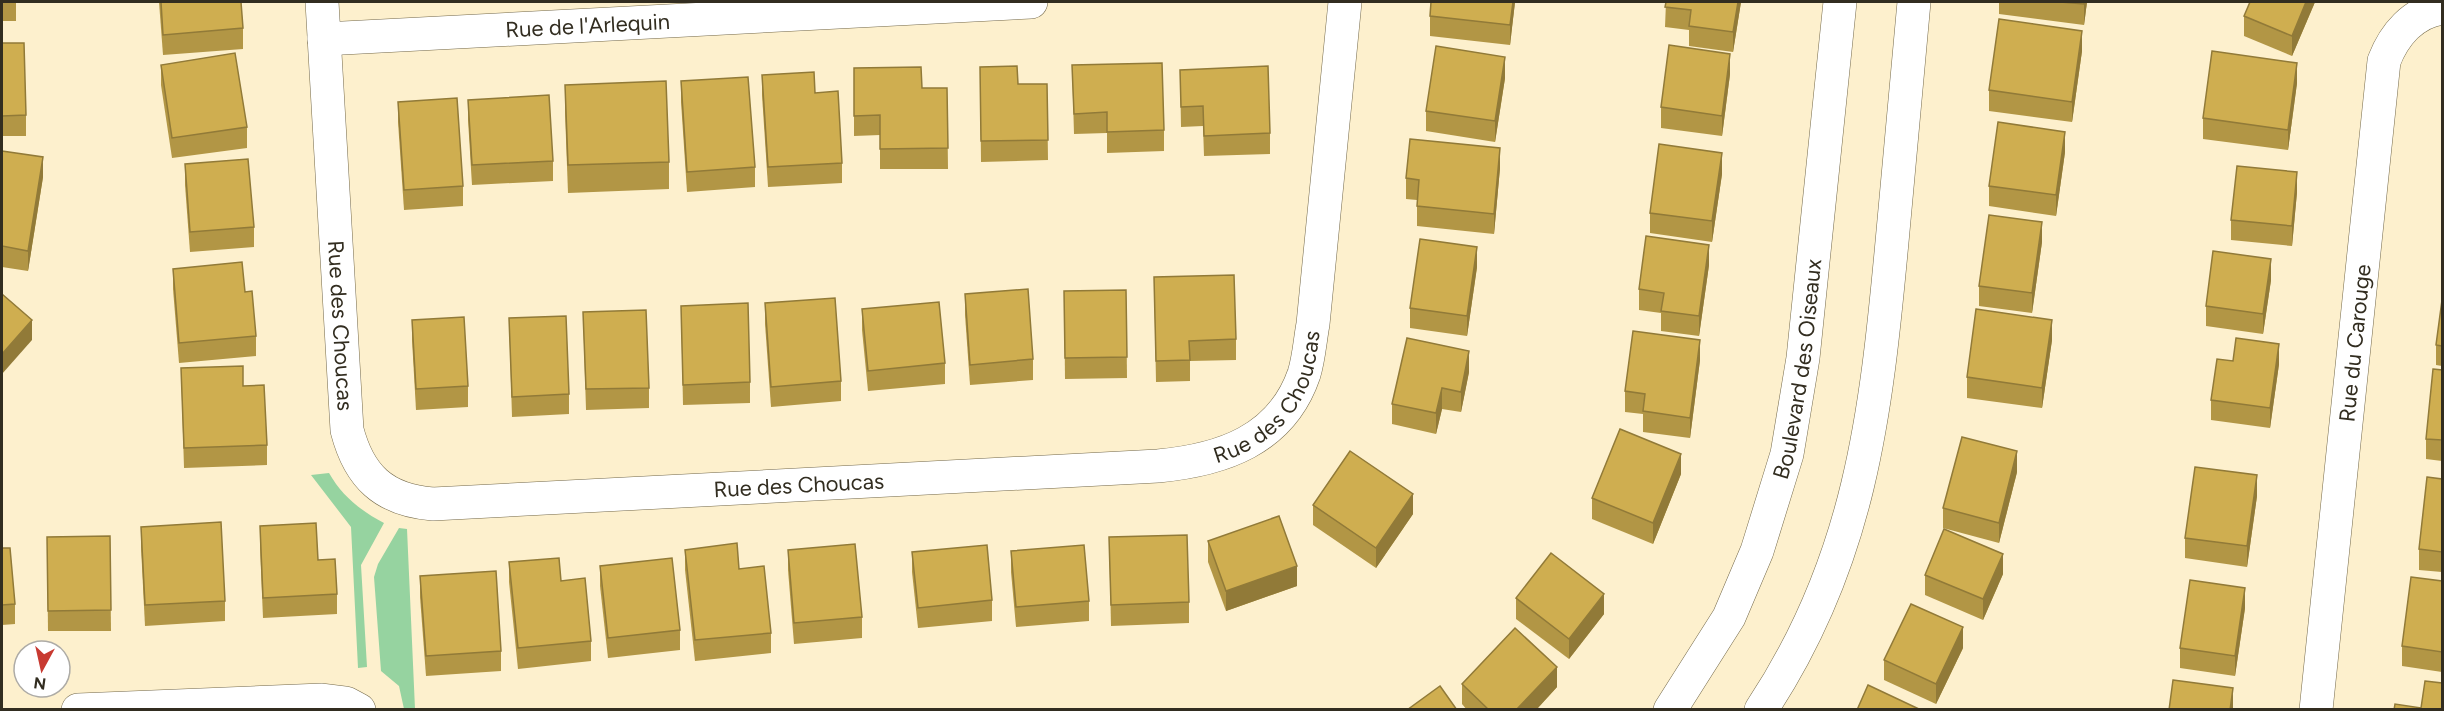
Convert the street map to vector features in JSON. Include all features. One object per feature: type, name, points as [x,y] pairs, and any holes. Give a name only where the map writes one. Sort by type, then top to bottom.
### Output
[{"type":"street","name":"Rue des Choucas","points":[[322,2],[345,406],[351,446],[368,476],[392,494],[418,503],[455,504],[1158,466],[1204,461],[1241,446],[1275,421],[1298,390],[1304,372],[1313,324],[1345,2]]},
{"type":"street","name":"Rue de l'Arlequin","points":[[324,39],[1031,2]]},
{"type":"street","name":"Boulevard des Oiseaux","points":[[1670,710],[1694,676],[1733,608],[1757,551],[1788,454],[1803,358],[1840,2]]},
{"type":"street","points":[[1761,710],[1810,624],[1838,560],[1870,433],[1885,314],[1914,2]]},
{"type":"street","name":"Rue du Carouge","points":[[2316,710],[2384,61],[2395,38],[2404,28],[2425,13],[2442,8]]},
{"type":"street","points":[[78,710],[322,700],[346,703],[359,710]]},
{"type":"green space","points":[[329,473],[353,502],[384,523],[361,565],[367,667],[358,668],[351,527],[311,475]]},
{"type":"green space","points":[[399,528],[407,529],[415,709],[404,709],[399,686],[381,671],[374,577],[378,564]]},
{"type":"building","points":[[161,2],[241,2],[243,28],[163,35]]},
{"type":"building","points":[[1431,2],[1513,2],[1510,25],[1430,16]]},
{"type":"building","points":[[1666,2],[1738,2],[1733,32],[1689,26],[1691,10],[1665,7]]},
{"type":"building","points":[[2060,2],[2084,2],[2084,4]]},
{"type":"building","points":[[2250,2],[2306,2],[2292,36],[2244,16]]},
{"type":"building","points":[[1999,19],[2082,31],[2072,102],[1989,90]]},
{"type":"building","points":[[2,43],[24,43],[26,115],[2,116]]},
{"type":"building","points":[[1669,45],[1730,54],[1722,116],[1661,107]]},
{"type":"building","points":[[1436,46],[1505,57],[1495,121],[1426,111]]},
{"type":"building","points":[[2212,51],[2297,63],[2288,130],[2203,118]]},
{"type":"building","points":[[235,53],[247,127],[172,138],[161,65]]},
{"type":"building","points":[[1162,63],[1164,130],[1107,132],[1107,112],[1074,114],[1072,65]]},
{"type":"building","points":[[1017,66],[1018,84],[1047,84],[1048,140],[981,141],[980,67]]},
{"type":"building","points":[[1268,66],[1270,133],[1204,136],[1203,106],[1181,107],[1180,70]]},
{"type":"building","points":[[921,67],[922,88],[947,88],[948,148],[880,149],[880,115],[854,116],[854,68]]},
{"type":"building","points":[[814,72],[815,93],[838,91],[842,163],[768,167],[762,75]]},
{"type":"building","points":[[748,77],[755,167],[687,172],[681,81]]},
{"type":"building","points":[[666,81],[669,162],[568,165],[565,85]]},
{"type":"building","points":[[549,95],[553,161],[472,165],[468,100]]},
{"type":"building","points":[[457,98],[463,186],[404,190],[398,102]]},
{"type":"building","points":[[1998,122],[2065,132],[2056,195],[1989,186]]},
{"type":"building","points":[[1410,139],[1500,148],[1494,214],[1417,206],[1419,180],[1406,178]]},
{"type":"building","points":[[1659,144],[1722,153],[1712,221],[1650,213]]},
{"type":"building","points":[[2,151],[43,157],[28,251],[2,246]]},
{"type":"building","points":[[248,159],[254,227],[190,232],[185,164]]},
{"type":"building","points":[[2237,166],[2297,172],[2292,226],[2231,220]]},
{"type":"building","points":[[1989,215],[2042,222],[2032,293],[1979,286]]},
{"type":"building","points":[[1646,236],[1709,245],[1699,316],[1661,311],[1664,293],[1639,289]]},
{"type":"building","points":[[1420,239],[1477,247],[1467,316],[1410,308]]},
{"type":"building","points":[[2213,251],[2271,259],[2263,314],[2206,306]]},
{"type":"building","points":[[242,262],[245,292],[252,291],[256,336],[179,343],[173,269]]},
{"type":"building","points":[[1234,275],[1236,339],[1189,341],[1190,360],[1156,361],[1154,277]]},
{"type":"building","points":[[1028,289],[1033,359],[970,365],[965,294]]},
{"type":"building","points":[[1126,290],[1127,357],[1065,358],[1064,291]]},
{"type":"building","points":[[2,294],[32,320],[2,354]]},
{"type":"building","points":[[835,298],[841,381],[771,387],[765,303]]},
{"type":"building","points":[[2442,300],[2442,346],[2436,345]]},
{"type":"building","points":[[939,302],[945,363],[868,371],[862,309]]},
{"type":"building","points":[[748,303],[750,382],[683,385],[681,306]]},
{"type":"building","points":[[1976,309],[2052,320],[2042,388],[1967,377]]},
{"type":"building","points":[[646,310],[649,388],[586,389],[583,312]]},
{"type":"building","points":[[566,316],[569,394],[512,397],[509,318]]},
{"type":"building","points":[[464,317],[468,386],[416,389],[412,320]]},
{"type":"building","points":[[1633,331],[1700,340],[1690,418],[1643,411],[1645,394],[1625,391]]},
{"type":"building","points":[[1407,338],[1469,351],[1461,392],[1442,388],[1436,413],[1392,404]]},
{"type":"building","points":[[2236,338],[2279,344],[2270,408],[2211,400],[2217,359],[2233,361]]},
{"type":"building","points":[[243,366],[243,386],[264,385],[267,445],[184,448],[181,368]]},
{"type":"building","points":[[2433,369],[2442,370],[2442,440],[2426,439]]},
{"type":"building","points":[[1620,429],[1681,454],[1653,523],[1592,498]]},
{"type":"building","points":[[1962,437],[2017,451],[1999,523],[1943,508]]},
{"type":"building","points":[[1350,451],[1413,494],[1376,548],[1313,505]]},
{"type":"building","points":[[2195,467],[2257,475],[2247,546],[2185,538]]},
{"type":"building","points":[[2427,477],[2442,479],[2442,552],[2419,549]]},
{"type":"building","points":[[1279,516],[1297,566],[1226,591],[1208,541]]},
{"type":"building","points":[[221,522],[225,601],[145,605],[141,527]]},
{"type":"building","points":[[316,523],[318,560],[335,559],[337,594],[263,598],[260,526]]},
{"type":"building","points":[[1944,529],[2003,554],[1983,599],[1925,575]]},
{"type":"building","points":[[1187,535],[1189,602],[1111,605],[1109,537]]},
{"type":"building","points":[[110,536],[111,610],[48,611],[47,537]]},
{"type":"building","points":[[737,543],[739,569],[764,566],[771,633],[695,640],[685,550]]},
{"type":"building","points":[[855,544],[862,617],[794,623],[788,550]]},
{"type":"building","points":[[987,545],[992,600],[918,608],[912,552]]},
{"type":"building","points":[[1084,545],[1089,601],[1016,607],[1011,551]]},
{"type":"building","points":[[2,548],[10,548],[15,604],[2,605]]},
{"type":"building","points":[[1551,553],[1604,594],[1569,639],[1516,598]]},
{"type":"building","points":[[559,558],[561,581],[585,578],[591,641],[518,648],[509,562]]},
{"type":"building","points":[[672,558],[680,630],[608,638],[600,566]]},
{"type":"building","points":[[496,571],[501,651],[426,656],[420,576]]},
{"type":"building","points":[[2411,577],[2442,581],[2442,652],[2402,646]]},
{"type":"building","points":[[2190,580],[2245,588],[2235,656],[2180,648]]},
{"type":"building","points":[[1911,604],[1963,627],[1936,684],[1884,660]]},
{"type":"building","points":[[1515,628],[1557,667],[1516,710],[1489,710],[1462,684]]},
{"type":"building","points":[[2173,680],[2233,688],[2230,710],[2169,710]]},
{"type":"building","points":[[2425,681],[2442,683],[2442,710],[2394,710],[2395,704],[2421,708]]},
{"type":"building","points":[[1868,685],[1921,710],[1857,710]]},
{"type":"building","points":[[1440,686],[1457,710],[1407,710]]}]
